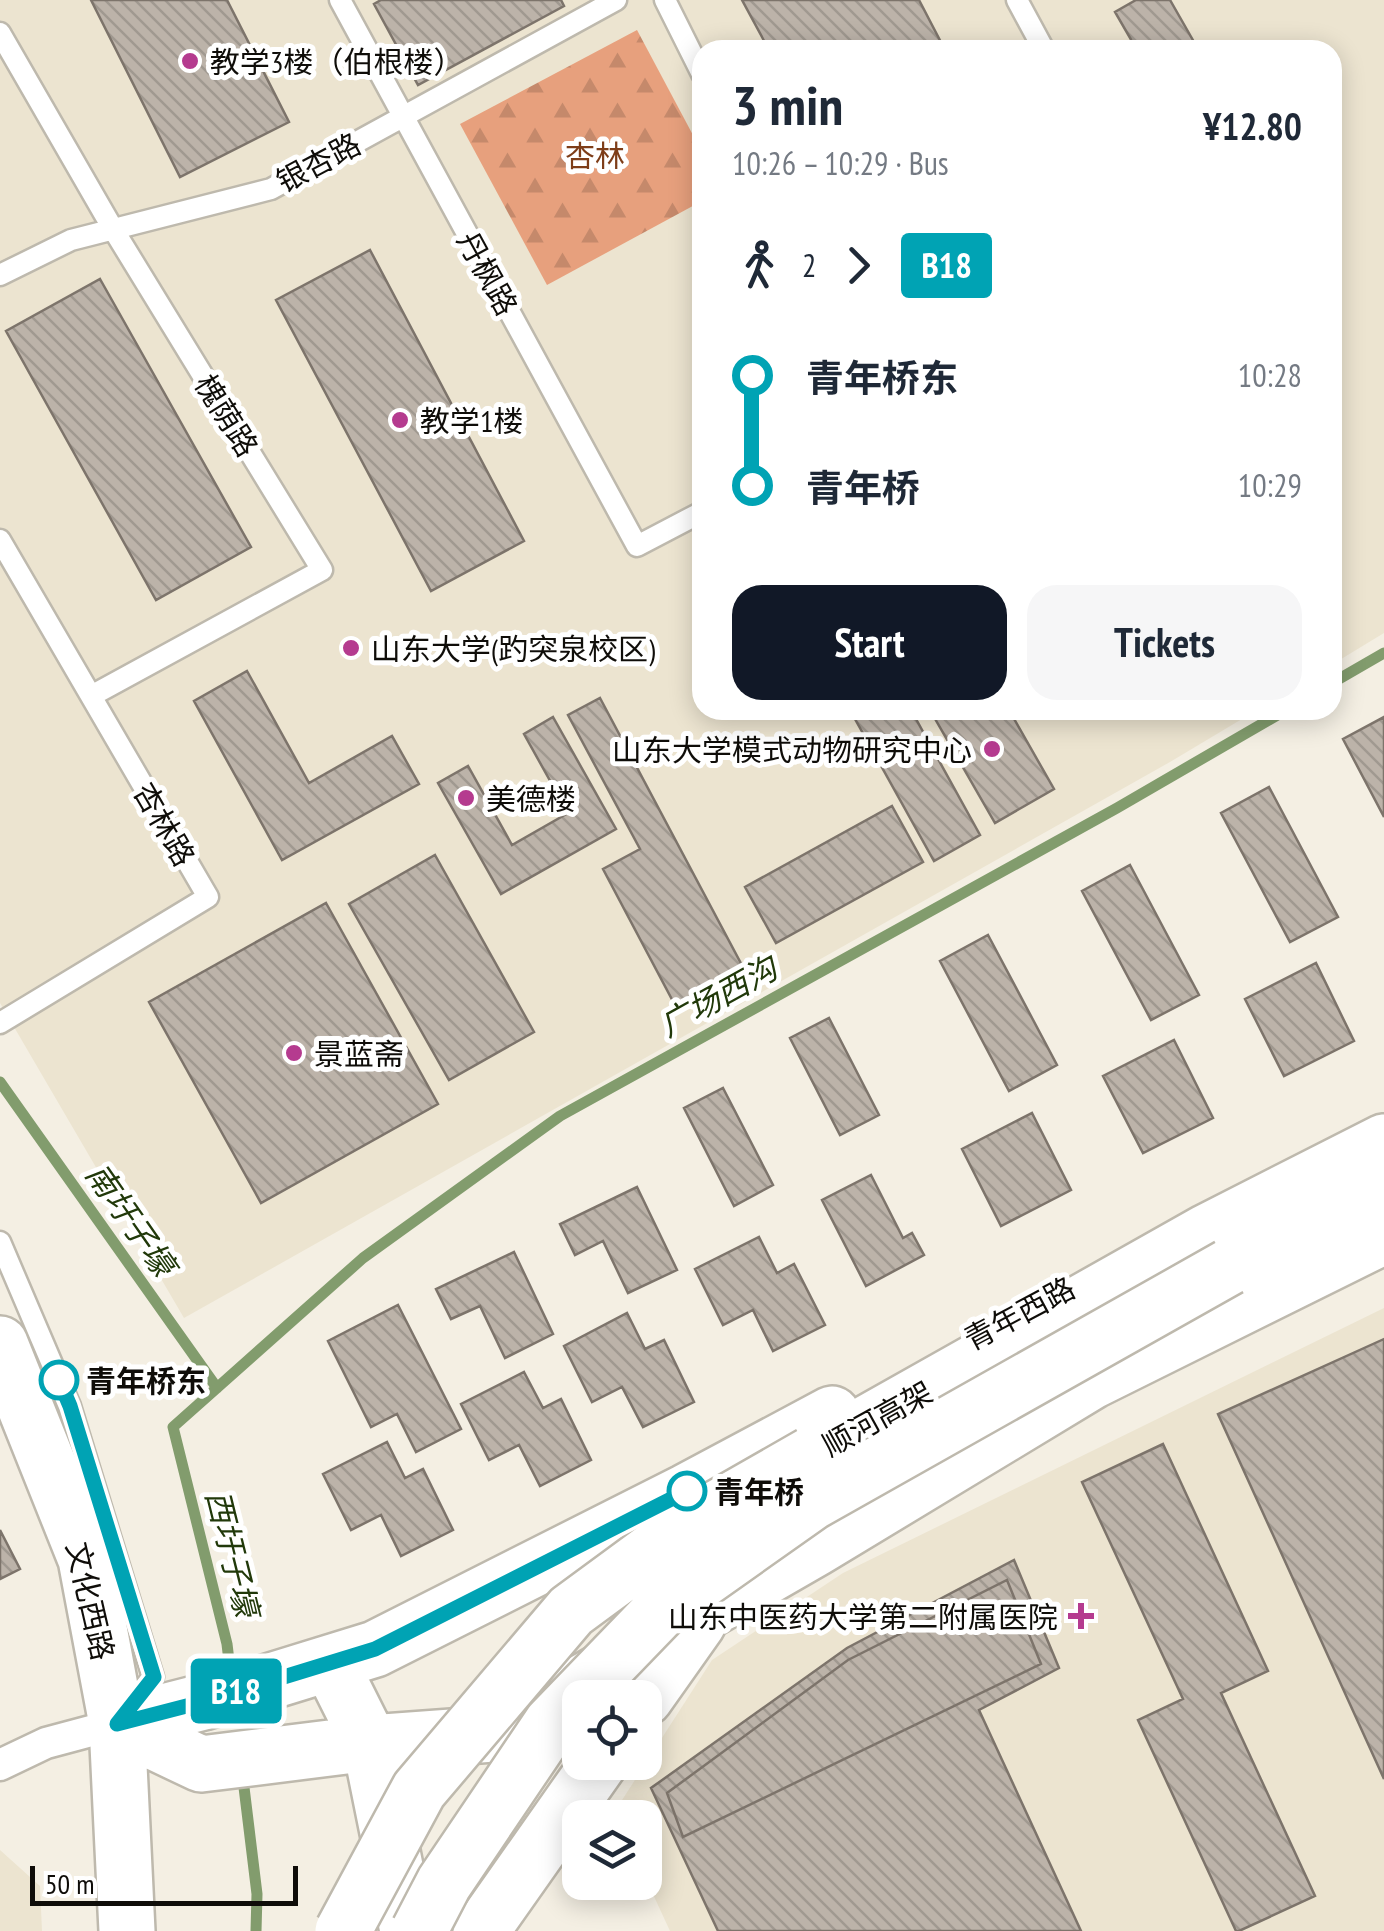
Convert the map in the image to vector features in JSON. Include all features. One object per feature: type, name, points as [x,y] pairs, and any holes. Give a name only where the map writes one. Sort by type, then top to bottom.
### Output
[{"type":"main road","name":"青年西路","points":[[330,1662],[375,1649],[686,1492],[1384,1118]]},
{"type":"main road","name":"顺河高架","points":[[343,1931],[420,1790],[571,1612],[685,1526],[1207,1232],[1384,1142]]},
{"type":"main road","name":"顺河高架","points":[[419,1931],[444,1883],[552,1723],[665,1606],[812,1502],[1230,1267],[1384,1190]]},
{"type":"main road","points":[[117,1724],[202,1764],[370,1743],[492,1734],[1092,1382],[1384,1236]]},
{"type":"main road","name":"文化西路","points":[[0,1344],[86,1560],[117,1724],[126,1931]]},
{"type":"main road","points":[[658,1680],[706,1611]]},
{"type":"main road","points":[[117,1724],[330,1662],[370,1743],[408,1931]]},
{"type":"main road","points":[[481,1931],[587,1780]]},
{"type":"street","points":[[0,1765],[46,1743],[117,1724]]},
{"type":"lane","name":"丹枫路","points":[[340,0],[637,546],[692,517]]},
{"type":"lane","name":"银杏路","points":[[0,275],[70,240],[271,189],[616,0]]},
{"type":"lane","points":[[665,0],[692,54]]},
{"type":"lane","points":[[1016,0],[1038,40]]},
{"type":"lane","name":"槐荫路","points":[[0,32],[113,229],[322,570],[91,696]]},
{"type":"lane","name":"杏林路","points":[[0,540],[208,897],[0,1023]]},
{"type":"lane","points":[[0,1242],[70,1406],[154,1677],[117,1724]]},
{"type":"shaded area","name":"山东大学(趵突泉校区)","points":[[0,0],[1384,0],[1384,633],[1342,659],[1342,40],[692,40],[692,720],[1240,720],[184,1318],[0,1003]]},
{"type":"shaded area","name":"山东中医药大学第二附属医院","points":[[1384,1308],[1384,1931],[670,1931],[656,1900],[662,1900],[662,1800],[622,1800],[635,1780],[662,1780],[662,1738],[712,1660],[843,1573]]},
{"type":"shaded area","points":[[0,1850],[40,1886],[42,1931],[0,1931]]},
{"type":"green space","name":"杏林","points":[[637,30],[692,133],[692,206],[547,285],[460,124]]},
{"type":"building","name":"教学3楼（伯根楼）","points":[[91,0],[227,0],[289,122],[180,177]]},
{"type":"building","points":[[381,0],[561,0],[564,6],[418,85],[374,4]]},
{"type":"building","points":[[742,0],[919,0],[940,40],[764,40]]},
{"type":"building","points":[[1136,0],[1170,0],[1193,40],[1131,40],[1115,12]]},
{"type":"building","name":"教学1楼","points":[[370,250],[524,541],[431,591],[276,300]]},
{"type":"building","points":[[100,279],[251,547],[156,600],[6,331]]},
{"type":"building","points":[[247,671],[309,783],[392,736],[419,784],[282,860],[194,701]]},
{"type":"building","points":[[600,698],[745,971],[676,1007],[603,869],[640,849],[568,715]]},
{"type":"building","name":"美德楼","points":[[553,717],[616,829],[501,894],[438,783],[468,766],[512,845],[568,813],[524,734]]},
{"type":"building","points":[[1384,717],[1384,817],[1343,739]]},
{"type":"building","points":[[856,720],[917,720],[980,835],[934,861]]},
{"type":"building","name":"山东大学模式动物研究中心","points":[[936,720],[1015,720],[1054,789],[995,823]]},
{"type":"building","points":[[1269,787],[1338,917],[1290,942],[1221,813]]},
{"type":"building","points":[[892,806],[923,862],[776,943],[745,887]]},
{"type":"building","points":[[435,855],[534,1032],[449,1080],[349,904]]},
{"type":"building","points":[[1130,865],[1199,995],[1151,1020],[1082,891]]},
{"type":"building","name":"景蓝斋","points":[[326,903],[438,1104],[261,1203],[149,1002]]},
{"type":"building","points":[[988,935],[1057,1065],[1009,1091],[940,961]]},
{"type":"building","points":[[1316,963],[1354,1041],[1284,1076],[1245,999]]},
{"type":"building","points":[[829,1018],[879,1115],[840,1135],[790,1038]]},
{"type":"building","points":[[1174,1040],[1213,1118],[1143,1153],[1103,1076]]},
{"type":"building","points":[[723,1088],[773,1185],[734,1206],[684,1108]]},
{"type":"building","points":[[1032,1113],[1071,1190],[1001,1226],[962,1149]]},
{"type":"building","points":[[871,1175],[903,1238],[912,1233],[924,1255],[866,1286],[822,1200]]},
{"type":"building","points":[[637,1187],[677,1270],[628,1293],[603,1241],[575,1255],[560,1224]]},
{"type":"building","points":[[759,1237],[777,1273],[794,1264],[825,1325],[773,1351],[753,1310],[723,1325],[695,1269]]},
{"type":"building","points":[[514,1252],[553,1334],[505,1358],[480,1306],[451,1319],[436,1289]]},
{"type":"building","points":[[398,1305],[461,1429],[416,1452],[397,1414],[371,1427],[328,1341]]},
{"type":"building","points":[[627,1313],[645,1349],[664,1340],[694,1402],[643,1427],[622,1387],[592,1402],[564,1346]]},
{"type":"building","points":[[1384,1339],[1384,1779],[1218,1414]]},
{"type":"building","points":[[524,1372],[543,1408],[561,1399],[591,1460],[540,1486],[519,1445],[489,1460],[461,1404]]},
{"type":"building","points":[[387,1442],[405,1478],[423,1469],[453,1530],[401,1556],[381,1515],[351,1530],[323,1474]]},
{"type":"building","points":[[1163,1444],[1268,1671],[1221,1693],[1315,1896],[1239,1931],[1138,1720],[1183,1699],[1082,1482]]},
{"type":"building","points":[[0,1530],[20,1569],[0,1579]]},
{"type":"building","points":[[1014,1560],[1059,1668],[979,1710],[1081,1931],[718,1931],[662,1811],[662,1800],[657,1800],[651,1788],[847,1648]]},
{"type":"building","points":[[1007,1580],[1041,1664],[683,1837],[667,1793],[848,1660]]},
{"type":"waterway","name":"广场西沟","points":[[1342,677],[1384,653]]},
{"type":"waterway","name":"广场西沟","points":[[231,1678],[227,1644],[173,1427],[363,1258],[560,1116],[1269,720]]},
{"type":"waterway","name":"南圩子壕","points":[[0,1082],[217,1388]]},
{"type":"waterway","name":"西圩子壕","points":[[242,1771],[257,1894],[256,1931]]},
{"type":"bus line","name":"B18","points":[[59,1380],[154,1677],[117,1724],[375,1649],[687,1491]]},
{"type":"place","name":"教学3楼（伯根楼）","points":[[190,61]]},
{"type":"place","name":"教学1楼","points":[[400,420]]},
{"type":"place","name":"山东大学(趵突泉校区)","points":[[351,648]]},
{"type":"place","name":"山东大学模式动物研究中心","points":[[992,749]]},
{"type":"place","name":"美德楼","points":[[466,798]]},
{"type":"place","name":"景蓝斋","points":[[294,1053]]},
{"type":"place","name":"青年桥东","points":[[59,1380]]},
{"type":"place","name":"青年桥","points":[[687,1491]]},
{"type":"place","name":"山东中医药大学第二附属医院","points":[[1081,1616]]}]
